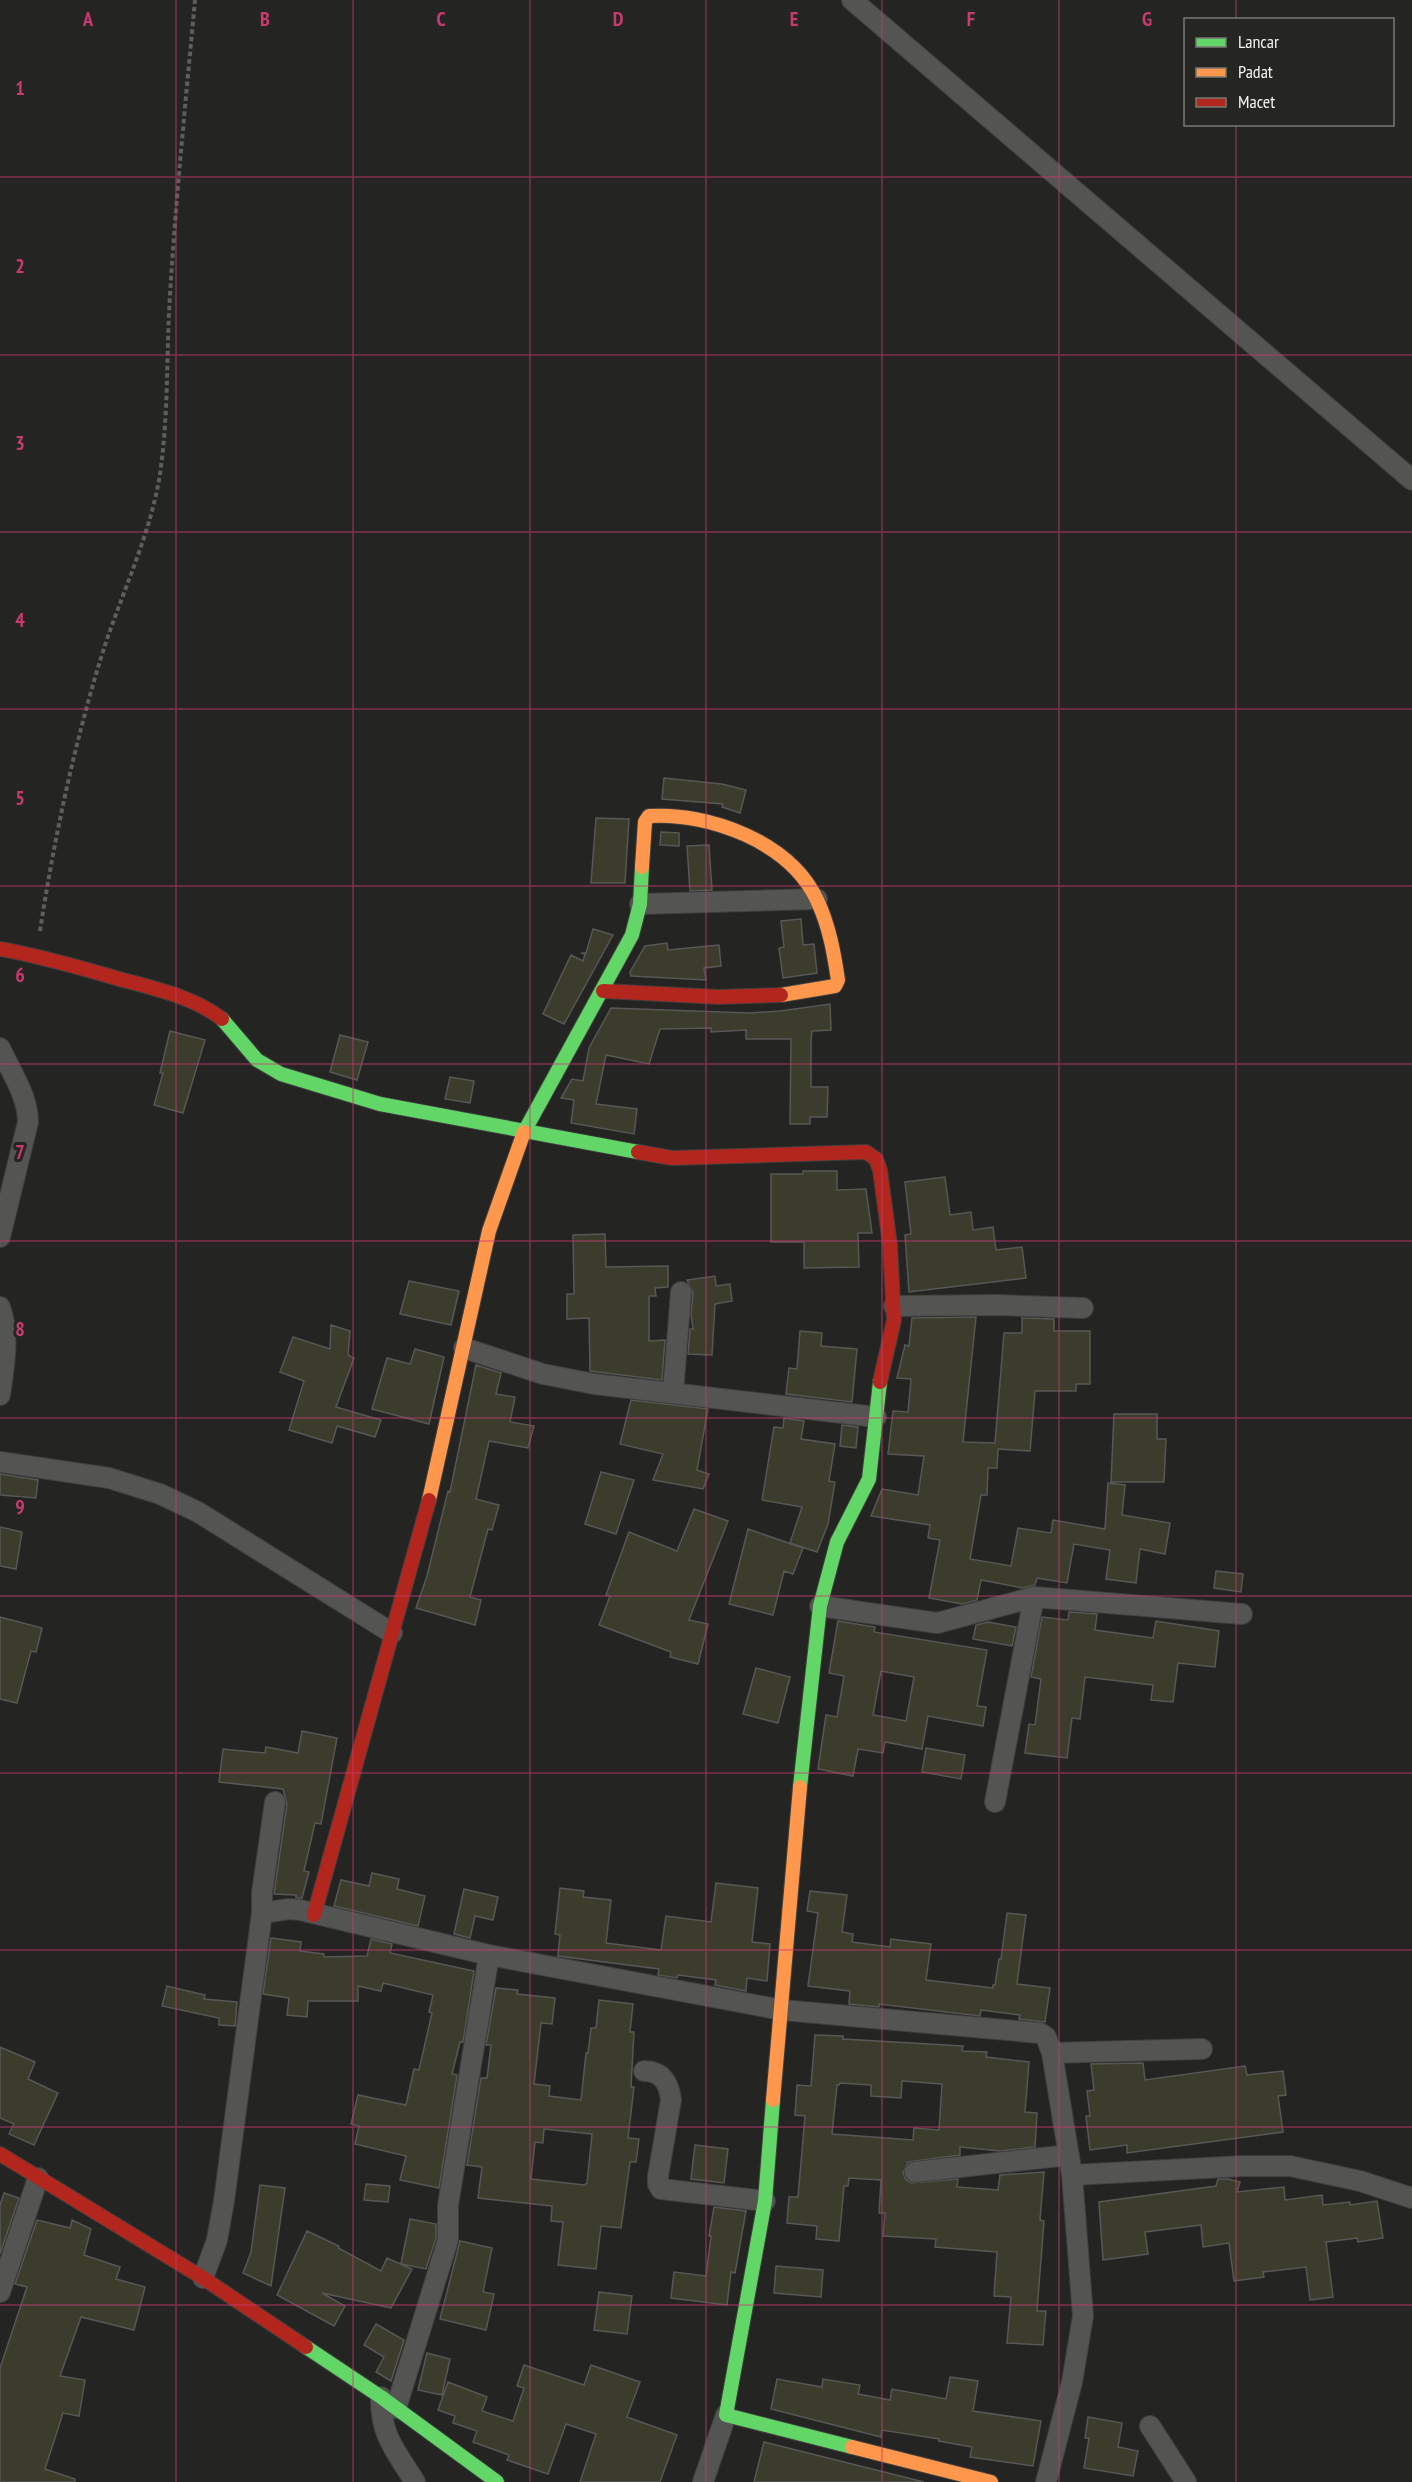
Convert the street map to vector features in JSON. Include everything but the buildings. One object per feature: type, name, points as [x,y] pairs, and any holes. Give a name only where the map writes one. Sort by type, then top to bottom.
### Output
[{"type":"street","points":[[852,0],[1412,480]]},
{"type":"street","points":[[314,1915],[428,1505],[489,1231],[524,1131],[632,935],[640,904],[645,822],[649,816],[666,815],[718,823],[742,833],[793,869],[805,880],[817,899],[838,980],[835,986],[811,992],[714,997],[603,991]]},
{"type":"street","points":[[640,904],[817,899]]},
{"type":"street","points":[[0,949],[36,955],[160,990],[211,1010],[228,1023],[257,1060],[281,1074],[380,1104],[672,1158],[866,1152],[878,1163],[890,1245],[894,1320],[880,1380],[868,1479],[837,1542],[820,1606],[803,1748],[765,2201],[726,2415],[703,2482]]},
{"type":"street","points":[[0,1048],[28,1110],[28,1122],[0,1237]]},
{"type":"street","points":[[673,1393],[681,1292]]},
{"type":"street","points":[[894,1306],[996,1305],[1083,1308]]},
{"type":"street","points":[[0,1307],[4,1317],[6,1357],[0,1395]]},
{"type":"street","points":[[464,1348],[543,1374],[594,1384],[876,1417]]},
{"type":"street","points":[[0,1462],[109,1478],[160,1494],[198,1512],[392,1633]]},
{"type":"street","points":[[820,1606],[937,1623],[1034,1597],[1242,1614]]},
{"type":"street","points":[[995,1802],[1034,1597]]},
{"type":"street","points":[[203,2278],[217,2240],[224,2201],[275,1803]]},
{"type":"street","points":[[262,1913],[289,1909],[489,1955],[782,2010],[1033,2031],[1046,2037],[1052,2053],[1072,2175],[1083,2316],[1072,2382],[1046,2482]]},
{"type":"street","points":[[415,2482],[387,2437],[382,2424],[449,2234],[448,2205],[489,1955]]},
{"type":"street","points":[[1052,2053],[1202,2049]]},
{"type":"street","points":[[644,2071],[654,2071],[664,2078],[670,2093],[671,2100],[658,2176],[661,2189],[765,2201]]},
{"type":"street","points":[[0,2154],[203,2278],[389,2403],[498,2482]]},
{"type":"street","points":[[915,2172],[1069,2155]]},
{"type":"street","points":[[1072,2175],[1242,2166],[1290,2166],[1360,2181],[1412,2198]]},
{"type":"street","points":[[0,2292],[39,2178]]},
{"type":"street","points":[[726,2415],[991,2482]]},
{"type":"street","points":[[1150,2426],[1186,2482]]},
{"type":"path","points":[[36,955],[54,844],[84,718],[100,659],[150,520],[159,478],[167,405],[170,296],[177,195],[195,0]]},
{"type":"traffic: fast","points":[[524,1132],[632,935],[640,904],[642,867]]},
{"type":"traffic: fast","points":[[222,1019],[257,1060],[281,1074],[380,1104],[638,1152]]},
{"type":"traffic: fast","points":[[800,1787],[820,1606],[837,1542],[869,1479],[880,1382]]},
{"type":"traffic: fast","points":[[773,2100],[765,2201],[726,2415],[852,2447]]},
{"type":"traffic: fast","points":[[306,2347],[381,2397],[497,2482]]},
{"type":"traffic: slow","points":[[642,867],[645,822],[649,816],[697,819],[721,826],[768,847],[788,862],[817,900],[825,919],[838,980],[835,986],[781,995]]},
{"type":"traffic: slow","points":[[429,1500],[489,1231],[524,1132]]},
{"type":"traffic: slow","points":[[773,2100],[800,1787]]},
{"type":"traffic: slow","points":[[852,2447],[991,2482]]},
{"type":"traffic: jam","points":[[0,949],[58,962],[171,994],[198,1004],[222,1019]]},
{"type":"traffic: jam","points":[[603,991],[719,997],[781,995]]},
{"type":"traffic: jam","points":[[638,1152],[672,1158],[866,1152],[876,1159],[880,1170],[890,1245],[894,1320],[880,1382]]},
{"type":"traffic: jam","points":[[314,1915],[429,1500]]},
{"type":"traffic: jam","points":[[0,2154],[203,2278],[306,2347]]}]
